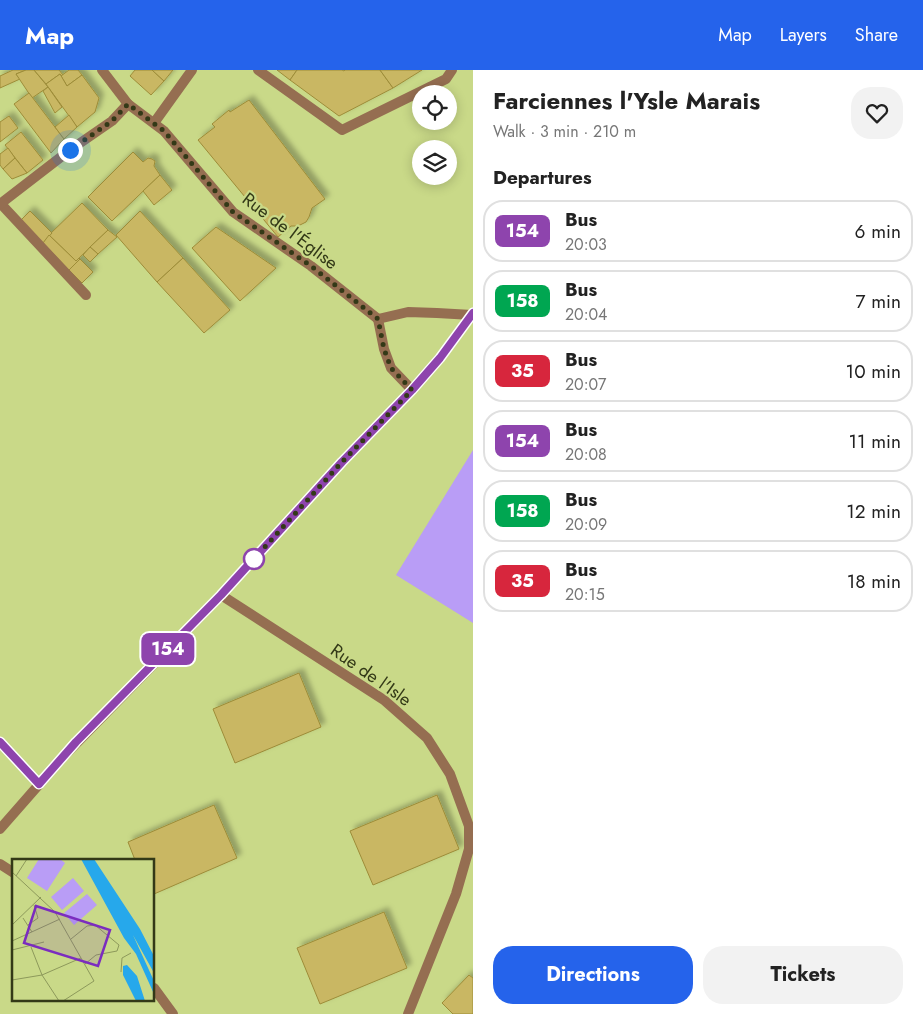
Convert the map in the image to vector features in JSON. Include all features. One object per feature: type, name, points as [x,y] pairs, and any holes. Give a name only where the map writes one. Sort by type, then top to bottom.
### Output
[{"type":"street","name":"Rue de l'Église","points":[[102,70],[128,104],[164,131],[233,212],[311,266],[378,319]]},
{"type":"street","points":[[154,123],[192,70]]},
{"type":"street","points":[[258,70],[342,130],[446,79],[452,70]]},
{"type":"street","points":[[86,296],[0,204],[70,150],[112,121],[128,104]]},
{"type":"street","points":[[412,390],[391,368],[384,349],[378,319],[408,312],[472,314]]},
{"type":"street","points":[[0,829],[76,742],[221,595],[342,462],[412,390],[440,358],[472,314]]},
{"type":"street","name":"Rue de l'Isle","points":[[221,595],[384,700],[427,738],[450,774],[469,826],[469,849],[456,894],[408,1014]]},
{"type":"street","points":[[0,742],[39,784]]},
{"type":"street","points":[[0,864],[12,872]]},
{"type":"street","points":[[155,989],[173,1014]]},
{"type":"shaded area","points":[[473,450],[473,623],[396,575]]},
{"type":"building","points":[[13,70],[26,70],[16,74],[20,79],[0,88],[0,76]]},
{"type":"building","points":[[26,70],[34,70],[48,87],[32,98],[16,74]]},
{"type":"building","points":[[34,70],[59,70],[63,75],[61,76],[60,74],[46,84]]},
{"type":"building","points":[[69,70],[78,70],[82,75],[67,86],[61,76]]},
{"type":"building","points":[[135,70],[152,70],[164,81],[151,95],[130,76]]},
{"type":"building","points":[[152,70],[173,70],[164,81]]},
{"type":"building","points":[[277,70],[297,70],[290,80]]},
{"type":"building","points":[[297,70],[380,70],[393,88],[339,116],[290,80]]},
{"type":"building","points":[[380,70],[422,70],[393,88]]},
{"type":"building","points":[[60,74],[67,86],[82,75],[99,98],[95,112],[77,127],[46,84]]},
{"type":"building","points":[[48,87],[62,107],[55,113],[43,91]]},
{"type":"building","points":[[29,93],[64,139],[51,153],[14,104]]},
{"type":"building","points":[[249,100],[325,199],[312,208],[306,222],[298,226],[291,226],[278,237],[198,140],[215,127],[212,124],[229,110],[230,112]]},
{"type":"building","points":[[69,115],[77,127],[64,139],[55,127]]},
{"type":"building","points":[[9,116],[18,128],[0,142],[0,122]]},
{"type":"building","points":[[21,132],[43,160],[27,173],[5,145]]},
{"type":"building","points":[[8,148],[15,158],[3,169],[0,165],[0,154]]},
{"type":"building","points":[[133,152],[143,162],[148,158],[155,161],[154,166],[160,175],[112,221],[88,197]]},
{"type":"building","points":[[15,158],[27,173],[12,179],[3,169]]},
{"type":"building","points":[[160,175],[172,190],[154,205],[143,191]]},
{"type":"building","points":[[82,203],[108,230],[76,261],[49,235]]},
{"type":"building","points":[[30,211],[52,233],[43,243],[20,221]]},
{"type":"building","points":[[140,211],[183,258],[157,282],[116,235]]},
{"type":"building","points":[[216,227],[276,268],[240,301],[192,248]]},
{"type":"building","points":[[108,230],[117,237],[98,254],[90,247]]},
{"type":"building","points":[[49,235],[76,261],[80,259],[69,270],[43,243]]},
{"type":"building","points":[[90,247],[98,254],[90,262],[83,255]]},
{"type":"building","points":[[183,258],[230,310],[204,333],[157,282]]},
{"type":"building","points":[[80,259],[93,272],[82,283],[69,270]]},
{"type":"building","points":[[299,673],[321,727],[235,763],[213,709]]},
{"type":"building","points":[[437,795],[459,849],[373,885],[350,831]]},
{"type":"building","points":[[214,805],[237,858],[155,894],[155,859],[135,859],[128,842]]},
{"type":"building","points":[[384,912],[407,968],[320,1004],[297,948]]},
{"type":"building","points":[[469,975],[473,978],[473,1014],[453,1014],[442,1003]]},
{"type":"bus line","name":"154","points":[[0,742],[39,784],[76,742],[221,595],[342,462],[412,390],[440,358],[473,313]]},
{"type":"route","points":[[70,150],[112,121],[128,104],[164,131],[233,212],[311,266],[378,319],[384,349],[391,368],[412,390],[342,462],[254,559]]}]
